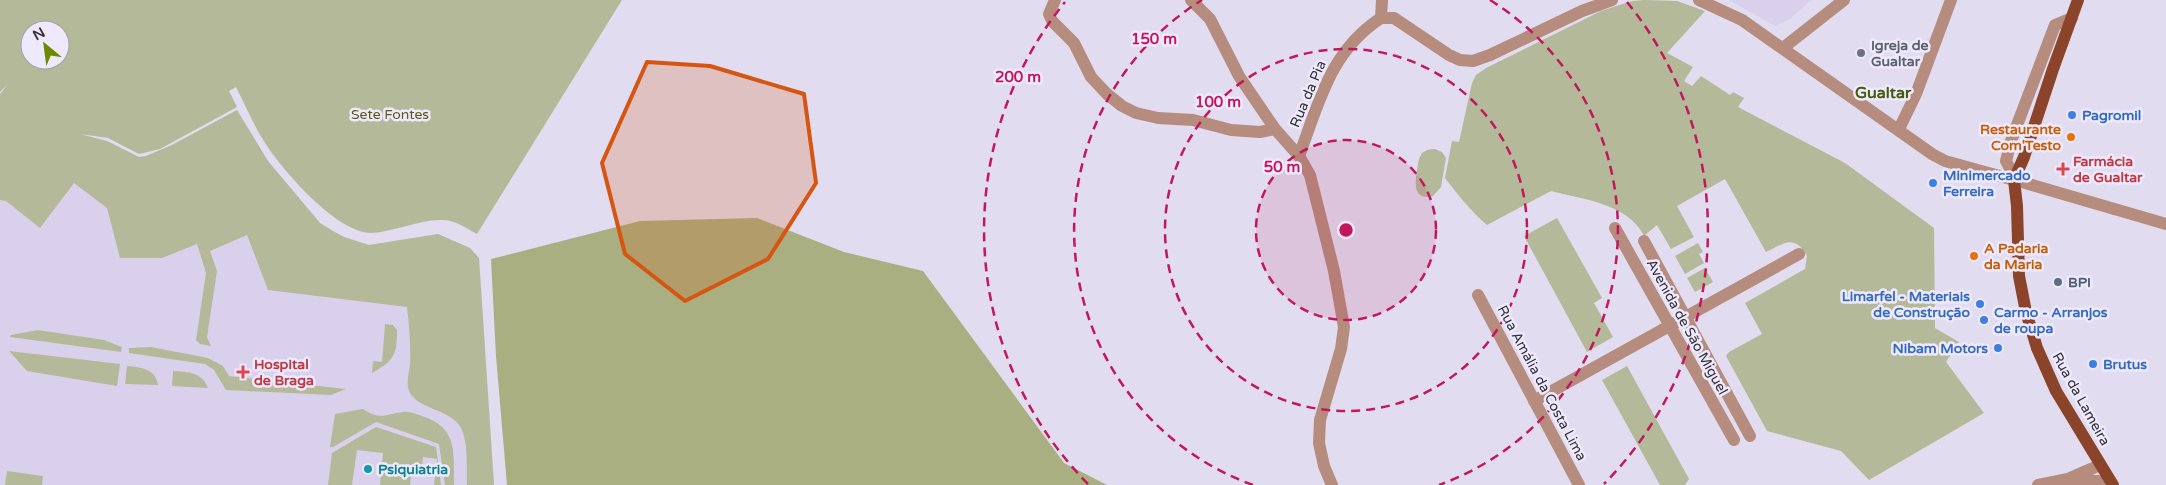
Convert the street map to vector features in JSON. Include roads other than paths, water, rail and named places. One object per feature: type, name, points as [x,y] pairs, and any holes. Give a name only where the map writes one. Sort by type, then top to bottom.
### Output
[{"type":"main road","name":"Rua da Lameira","points":[[2078,0],[2024,157],[2019,181],[2017,206],[2019,276],[2036,348],[2056,391],[2112,484]]},
{"type":"street","points":[[1055,0],[1049,14],[1052,21],[1074,43],[1091,77],[1122,106],[1136,113],[1158,118],[1193,120],[1231,130],[1260,132],[1275,129]]},
{"type":"street","points":[[1191,0],[1210,19],[1239,76],[1275,129],[1299,156],[1310,174],[1334,271],[1344,327],[1341,349],[1320,420],[1319,443],[1324,466],[1332,485]]},
{"type":"street","points":[[1382,0],[1381,18],[1394,18],[1449,55],[1460,60],[1473,61],[1490,56],[1582,12],[1612,0]]},
{"type":"street","points":[[1699,0],[1742,20],[1932,154],[1945,161],[2166,224]]},
{"type":"street","points":[[1782,48],[1844,0]]},
{"type":"street","points":[[1899,129],[1916,94],[1951,0]]},
{"type":"street","name":"Rua da Pia","points":[[1299,156],[1330,73],[1347,46],[1371,24],[1381,18]]},
{"type":"street","name":"Rua da Lameira","points":[[2019,181],[2006,161],[2011,141],[2056,25],[2072,18]]},
{"type":"street","name":"Avenida de São Miguel","points":[[1615,228],[1734,440]]},
{"type":"street","name":"Avenida de São Miguel","points":[[1644,241],[1750,436]]},
{"type":"street","points":[[1534,401],[1799,254]]},
{"type":"street","name":"Rua Amália da Costa Lima","points":[[1478,295],[1579,485]]},
{"type":"street","points":[[2038,485],[2068,479],[2100,465]]},
{"type":"street","points":[[2068,479],[2112,484]]},
{"type":"place","name":"Igreja de Gualtar","points":[[1861,53]]},
{"type":"place","name":"Pagromil","points":[[2072,115]]},
{"type":"place","name":"Restaurante Com'Testo","points":[[2071,137]]},
{"type":"place","name":"Farmácia de Gualtar","points":[[2063,169]]},
{"type":"place","name":"Minimercado Ferreira","points":[[1933,183]]},
{"type":"place","name":"A Padaria da Maria","points":[[1974,256]]},
{"type":"place","name":"BPI","points":[[2058,282]]},
{"type":"place","name":"Limarfel - Materiais de Construção","points":[[1980,304]]},
{"type":"place","name":"Carmo - Arranjos de roupa","points":[[1984,320]]},
{"type":"place","name":"Nibam Motors","points":[[1998,348]]},
{"type":"place","name":"Brutus","points":[[2093,364]]},
{"type":"place","name":"Hospital de Braga","points":[[243,372]]},
{"type":"place","name":"Psiquiatria","points":[[368,469]]},
{"type":"district","name":"Gualtar","points":[[1883,93]]},
{"type":"park label","name":"Sete Fontes","points":[[390,114]]}]
